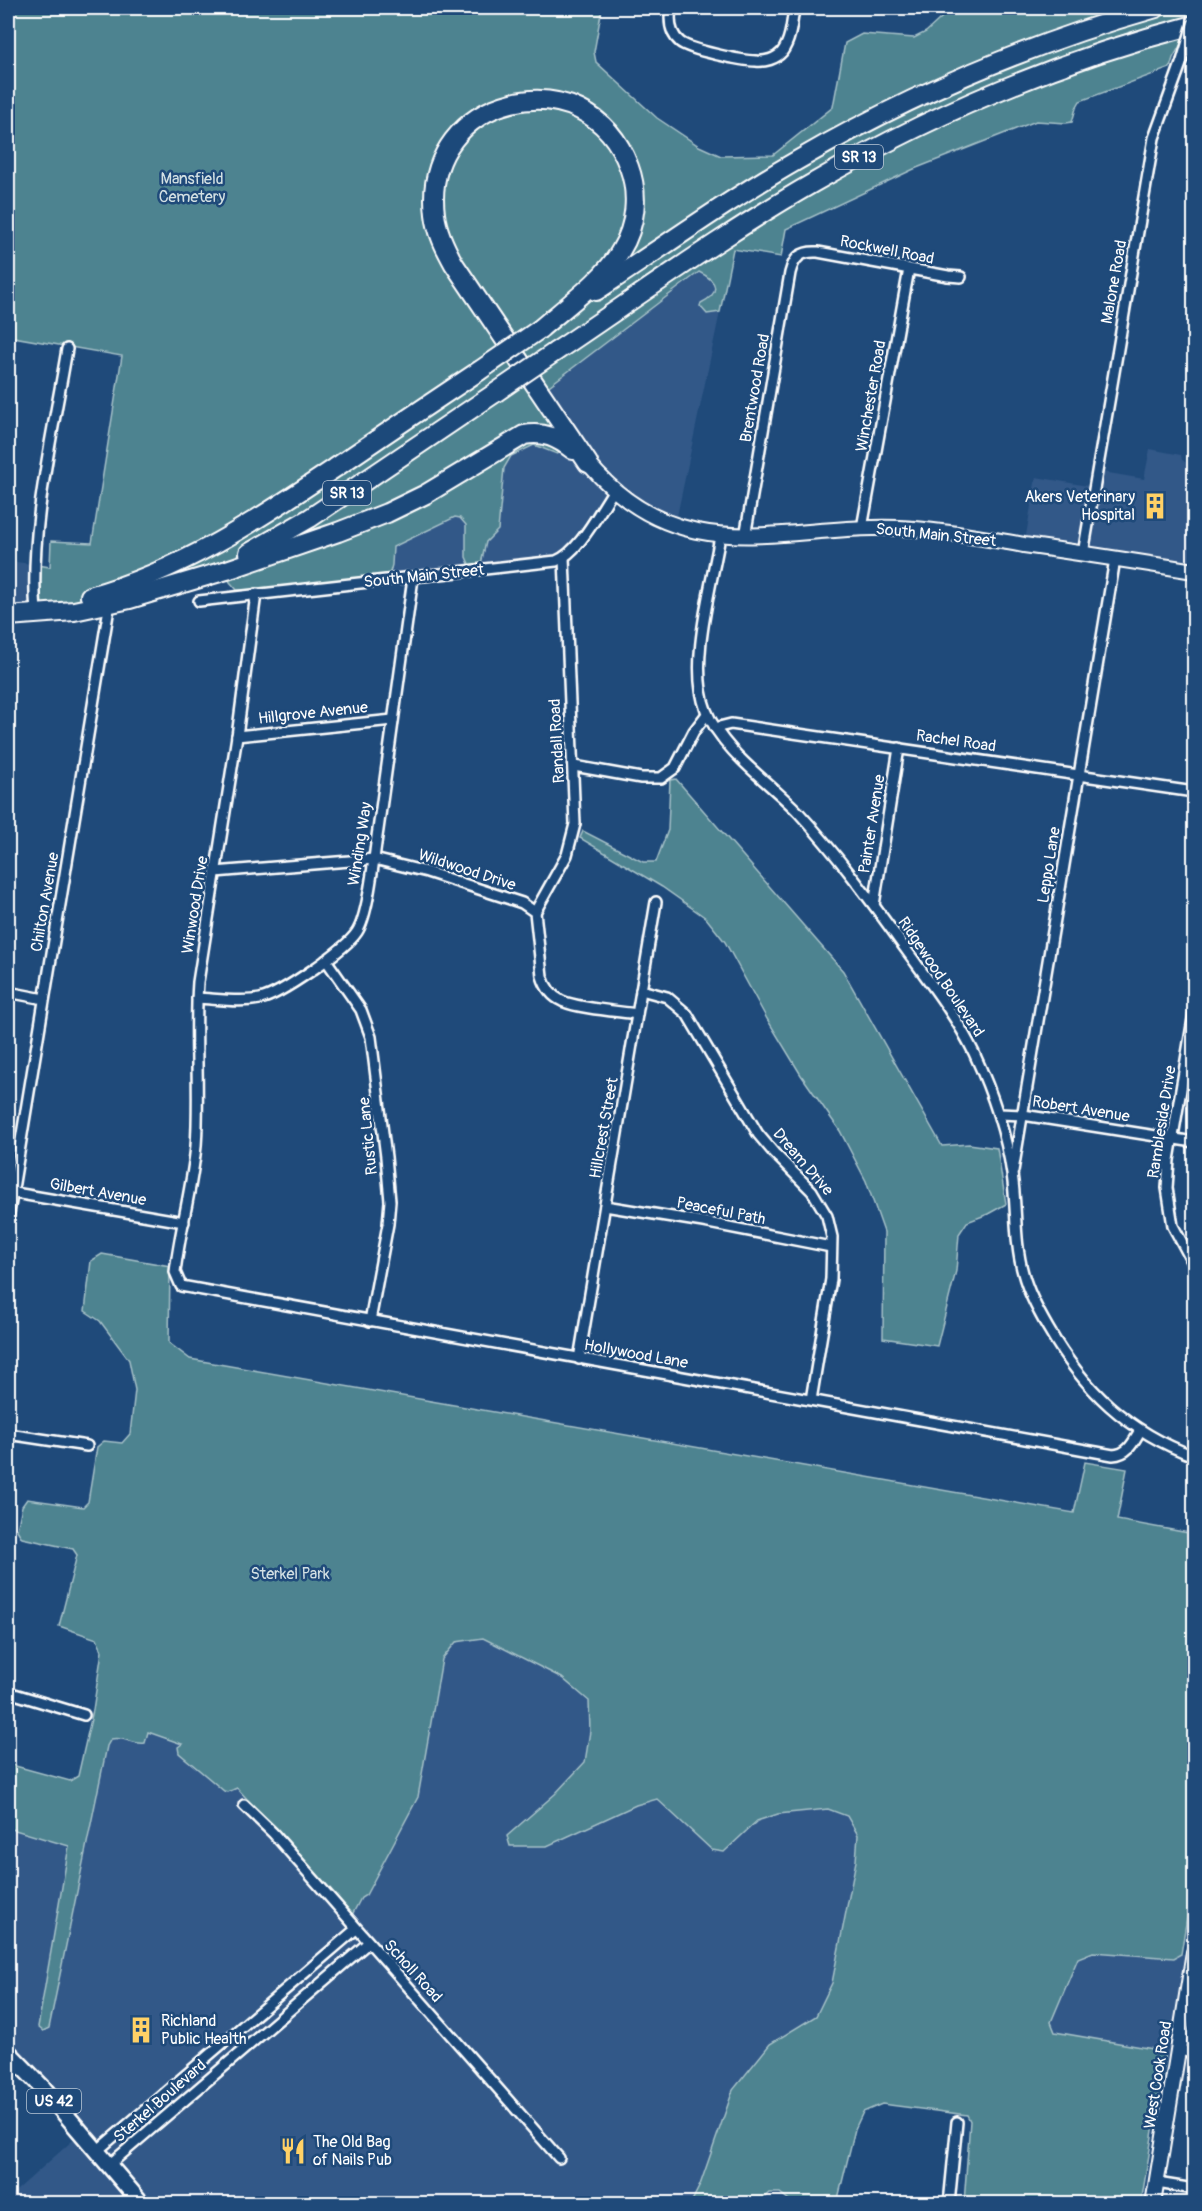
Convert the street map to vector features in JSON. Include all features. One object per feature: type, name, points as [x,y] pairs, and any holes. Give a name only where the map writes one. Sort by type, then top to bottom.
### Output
[{"type":"highway","name":"SR 13","points":[[8,616],[74,611],[111,597],[212,547],[283,503],[540,329],[798,160],[868,122],[1024,52],[1156,8]]},
{"type":"highway","name":"SR 13","points":[[111,597],[152,593],[190,580],[249,553],[292,529],[767,210],[854,160],[921,126],[999,92],[1102,53],[1194,23]]},
{"type":"highway","points":[[540,329],[614,261],[630,231],[635,194],[628,163],[604,128],[581,110],[568,105],[541,99],[526,99],[504,104],[485,112],[457,136],[439,167],[435,182],[435,214],[444,246],[454,264],[588,463]]},
{"type":"highway","points":[[190,580],[242,566],[387,513],[448,482],[524,435],[532,433],[552,436],[561,440],[588,463]]},
{"type":"main road","name":"US 42","points":[[8,2052],[43,2088],[142,2204]]},
{"type":"street","points":[[671,8],[669,24],[672,33],[680,42],[691,48],[757,62],[775,57],[782,52],[787,43],[794,8]]},
{"type":"street","name":"Malone Road","points":[[1083,554],[1152,146],[1194,23]]},
{"type":"street","name":"Rockwell Road","points":[[806,252],[818,252],[961,277]]},
{"type":"street","name":"Brentwood Road","points":[[745,537],[790,273],[796,258],[806,252]]},
{"type":"street","name":"Winchester Road","points":[[862,528],[909,269]]},
{"type":"street","points":[[36,613],[34,584],[36,539],[67,349]]},
{"type":"street","name":"South Main Street","points":[[588,463],[614,490],[633,504],[665,521],[720,536],[745,537],[862,528],[933,531],[1194,571]]},
{"type":"street","points":[[564,558],[575,548],[614,490]]},
{"type":"street","name":"Ridgewood Boulevard","points":[[720,536],[698,667],[702,698],[707,714],[725,742],[815,832],[874,905],[963,1032],[999,1114],[1012,1176],[1023,1274],[1035,1306],[1061,1351],[1101,1399],[1140,1431],[1194,1456]]},
{"type":"street","name":"South Main Street","points":[[199,601],[413,578],[556,561],[564,558]]},
{"type":"street","name":"Randall Road","points":[[535,912],[571,845],[575,824],[564,558]]},
{"type":"street","name":"Leppo Lane","points":[[1012,1176],[1115,559]]},
{"type":"street","name":"Winding Way","points":[[197,998],[261,999],[284,989],[326,960],[351,940],[358,931],[364,914],[374,859],[413,578]]},
{"type":"street","name":"Winwood Drive","points":[[184,1222],[192,1176],[198,1114],[195,1042],[197,998],[256,594]]},
{"type":"street","name":"Chilton Avenue","points":[[8,1219],[10,1192],[111,597]]},
{"type":"street","points":[[574,766],[641,778],[661,778],[675,768],[694,731],[707,714]]},
{"type":"street","name":"Hillgrove Avenue","points":[[237,736],[393,720]]},
{"type":"street","name":"Rachel Road","points":[[715,728],[731,724],[1194,792]]},
{"type":"street","name":"Painter Avenue","points":[[874,905],[899,748]]},
{"type":"street","name":"Wildwood Drive","points":[[215,872],[374,859],[427,872],[522,903],[535,912]]},
{"type":"street","name":"Hillcrest Street","points":[[579,1359],[656,902]]},
{"type":"street","points":[[535,912],[540,966],[544,984],[549,991],[562,1001],[637,1014]]},
{"type":"street","name":"Rustic Lane","points":[[326,960],[361,1010],[367,1023],[376,1075],[390,1202],[370,1321]]},
{"type":"street","name":"Dream Drive","points":[[641,990],[667,998],[680,1007],[692,1021],[758,1134],[817,1197],[827,1216],[831,1229],[831,1279],[811,1400]]},
{"type":"street","points":[[8,992],[44,999]]},
{"type":"street","name":"Rambleside Drive","points":[[1194,1013],[1167,1188],[1170,1215],[1179,1240],[1194,1265]]},
{"type":"street","name":"Robert Avenue","points":[[999,1114],[1023,1115],[1194,1142]]},
{"type":"street","name":"Gilbert Avenue","points":[[10,1192],[184,1222]]},
{"type":"street","name":"Peaceful Path","points":[[606,1206],[831,1247]]},
{"type":"street","name":"Hollywood Lane","points":[[184,1222],[175,1272],[181,1286],[1113,1455],[1127,1451],[1140,1431]]},
{"type":"street","points":[[8,1434],[87,1446]]},
{"type":"street","points":[[8,1692],[84,1715]]},
{"type":"street","name":"Scholl Road","points":[[244,1804],[273,1833],[559,2158]]},
{"type":"street","name":"Sterkel Boulevard","points":[[97,2151],[356,1929]]},
{"type":"street","name":"Sterkel Boulevard","points":[[109,2165],[368,1943]]},
{"type":"street","name":"West Cook Road","points":[[1153,2204],[1194,1952]]},
{"type":"street","points":[[1179,2050],[1194,2053]]},
{"type":"street","points":[[949,2204],[957,2122]]},
{"type":"street","points":[[1157,2183],[1194,2189]]},
{"type":"shaded area","points":[[699,272],[712,281],[715,287],[712,297],[701,303],[707,313],[720,312],[676,521],[651,508],[613,482],[562,551],[553,555],[481,564],[485,542],[498,530],[504,468],[511,456],[534,445],[557,454],[544,389]]},
{"type":"shaded area","points":[[1150,449],[1181,455],[1182,460],[1194,468],[1194,574],[1024,547],[1036,477],[1088,486],[1091,470],[1144,479]]},
{"type":"shaded area","points":[[455,517],[460,518],[468,530],[466,539],[470,566],[389,576],[393,547]]},
{"type":"shaded area","points":[[8,561],[32,564],[29,620],[8,621]]},
{"type":"shaded area","points":[[483,1638],[562,1678],[589,1701],[590,1731],[585,1762],[555,1794],[636,1805],[657,1799],[713,1850],[724,1852],[756,1821],[778,1814],[828,1809],[847,1815],[859,1836],[832,1983],[816,2016],[770,2044],[691,2203],[12,2204],[8,2198],[81,2133],[8,2055],[8,1828],[69,1845],[38,2026],[43,2031],[49,2028],[107,1746],[111,1739],[120,1737],[142,1744],[147,1738],[147,1732],[183,1744],[179,1753],[224,1791],[233,1791],[237,1788],[268,1821],[361,1898],[366,1895],[418,1797],[442,1659],[456,1642]]},
{"type":"shaded area","points":[[1093,1952],[1174,1958],[1185,1954],[1167,2059],[1159,2050],[1055,2032],[1051,2022],[1078,1958]]},
{"type":"green space","name":"Mansfield Cemetery","points":[[8,8],[602,8],[594,52],[596,62],[657,118],[699,146],[721,156],[773,155],[833,107],[845,43],[862,34],[914,38],[926,32],[952,8],[1190,8],[1182,42],[1170,68],[1080,101],[1072,122],[1036,121],[914,169],[786,229],[781,257],[733,249],[720,312],[707,314],[700,306],[712,295],[715,287],[710,279],[699,272],[545,389],[565,451],[557,454],[534,445],[511,456],[504,468],[498,530],[486,542],[481,564],[470,566],[466,557],[466,525],[460,518],[455,517],[393,547],[389,576],[237,590],[227,576],[29,620],[32,564],[50,567],[51,541],[92,543],[122,356],[8,336]]},
{"type":"green space","points":[[676,779],[843,971],[942,1146],[969,1144],[997,1148],[1006,1204],[967,1222],[959,1234],[956,1271],[937,1346],[883,1338],[884,1232],[866,1181],[840,1131],[801,1075],[725,942],[706,918],[662,887],[580,838],[583,831],[643,862],[656,862],[668,830],[670,780]]},
{"type":"green space","name":"Sterkel Park","points":[[102,1254],[170,1266],[169,1343],[190,1359],[1074,1513],[1085,1462],[1127,1469],[1117,1520],[1194,1534],[1194,1874],[1181,1954],[1174,1958],[1093,1952],[1078,1958],[1051,2022],[1055,2032],[1159,2050],[1165,2058],[1141,2203],[964,2203],[970,2121],[967,2115],[882,2104],[863,2112],[855,2129],[837,2203],[793,2203],[780,2193],[769,2193],[758,2203],[691,2203],[700,2185],[733,2090],[770,2044],[816,2016],[832,1983],[856,1861],[858,1835],[847,1816],[828,1809],[778,1814],[757,1821],[724,1852],[712,1850],[657,1799],[636,1805],[547,1846],[510,1846],[507,1836],[555,1794],[585,1762],[590,1731],[589,1701],[562,1678],[483,1638],[456,1642],[442,1659],[418,1797],[366,1895],[361,1898],[352,1915],[237,1788],[228,1792],[224,1791],[179,1753],[178,1747],[182,1744],[148,1732],[145,1743],[111,1739],[107,1746],[49,2028],[43,2031],[38,2027],[69,1846],[8,1828],[8,1764],[70,1781],[78,1776],[93,1710],[102,1651],[97,1639],[59,1626],[77,1555],[73,1549],[22,1538],[17,1530],[22,1506],[27,1499],[83,1507],[88,1502],[97,1447],[104,1441],[122,1443],[130,1434],[135,1390],[129,1360],[100,1321],[85,1311],[91,1261]]},
{"type":"place","name":"Akers Veterinary Hospital","points":[[1155,506]]},
{"type":"place","name":"Richland Public Health","points":[[141,2030]]},
{"type":"place","name":"The Old Bag of Nails Pub","points":[[293,2151]]}]
